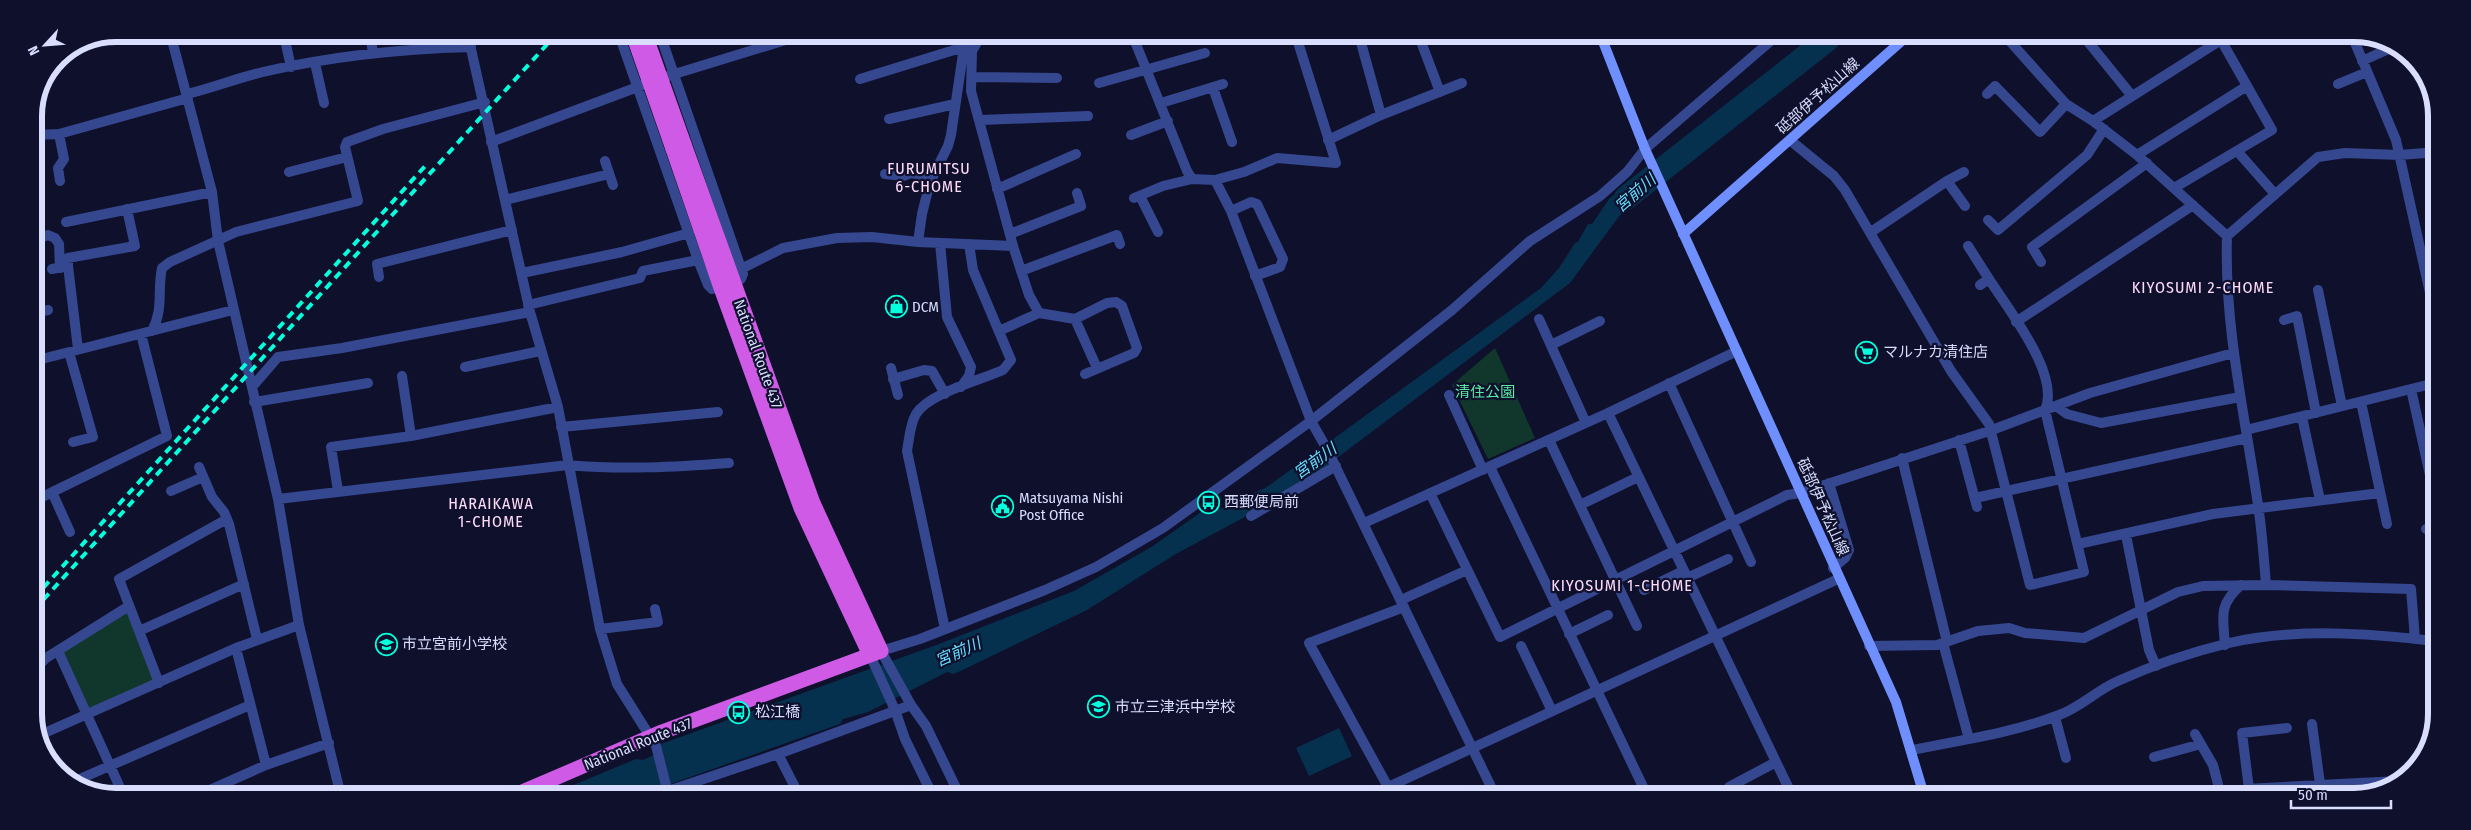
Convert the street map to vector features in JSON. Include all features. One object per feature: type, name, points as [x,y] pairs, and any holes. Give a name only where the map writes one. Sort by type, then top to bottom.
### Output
[{"type":"highway","name":"National Route 437","points":[[533,788],[877,656],[813,503],[727,285],[678,146],[636,42]]},
{"type":"highway","name":"National Route 437","points":[[648,42],[678,146]]},
{"type":"main road","name":"砥部伊予松山線","points":[[1603,42],[1651,163],[1833,568],[1896,702],[1922,788]]},
{"type":"main road","name":"砥部伊予松山線","points":[[1683,234],[1902,42]]},
{"type":"street","points":[[173,42],[212,192],[218,241],[278,499],[299,625],[339,788]]},
{"type":"street","points":[[285,42],[291,67]]},
{"type":"street","points":[[371,42],[373,53]]},
{"type":"street","points":[[622,42],[698,260],[708,285],[712,290],[741,279],[743,274],[663,42]]},
{"type":"street","points":[[492,142],[638,87],[770,42]]},
{"type":"street","points":[[977,42],[972,51],[971,91],[1013,246],[1021,271],[1039,313]]},
{"type":"street","points":[[1135,42],[1192,179]]},
{"type":"street","points":[[1158,232],[1137,197],[1163,186],[1192,179],[1216,180],[1244,172],[1277,158],[1336,164],[1297,42]]},
{"type":"street","points":[[1361,42],[1381,115]]},
{"type":"street","points":[[1421,42],[1440,92]]},
{"type":"street","points":[[877,656],[1045,590],[1096,567],[1162,528],[1311,422],[1452,310],[1530,241],[1600,196],[1627,172],[1645,149],[1770,42]]},
{"type":"street","points":[[2011,42],[2066,104],[2104,129],[2147,163],[2227,236]]},
{"type":"street","points":[[2088,42],[2132,96]]},
{"type":"street","points":[[2093,121],[2218,42]]},
{"type":"street","points":[[2174,188],[2272,130],[2225,42]]},
{"type":"street","points":[[2355,42],[2396,140],[2428,283]]},
{"type":"street","points":[[860,79],[965,43],[948,146],[933,177],[922,214],[918,242]]},
{"type":"street","points":[[42,135],[59,134],[263,72],[373,53],[470,44],[529,308],[540,351],[558,407],[600,629],[617,684],[653,742],[665,778],[666,788]]},
{"type":"street","points":[[2362,61],[2387,50]]},
{"type":"street","points":[[1100,83],[1205,52]]},
{"type":"street","points":[[315,63],[324,102]]},
{"type":"street","points":[[2338,84],[2367,72]]},
{"type":"street","points":[[972,77],[1057,78]]},
{"type":"street","points":[[1328,140],[1381,115],[1462,83]]},
{"type":"street","points":[[1162,103],[1218,86],[1232,142]]},
{"type":"street","points":[[1987,94],[1995,86],[2040,132],[2066,104]]},
{"type":"street","points":[[2137,155],[2247,86]]},
{"type":"street","points":[[146,332],[158,318],[162,268],[170,262],[236,232],[358,201],[345,147],[347,142],[484,102]]},
{"type":"street","points":[[889,119],[955,104]]},
{"type":"street","points":[[980,120],[1088,116]]},
{"type":"street","points":[[1131,135],[1168,120]]},
{"type":"street","points":[[1988,220],[2001,233],[2087,155],[2104,129]]},
{"type":"street","points":[[59,134],[64,159],[58,168],[60,181]]},
{"type":"street","points":[[1791,141],[1834,176],[1845,190],[1951,371],[1992,430],[2030,585],[2084,572],[2045,410],[2049,402],[2045,375],[2016,322],[1968,246]]},
{"type":"street","points":[[2237,151],[2274,193]]},
{"type":"street","points":[[2266,585],[2258,507],[2233,353],[2226,259],[2227,236],[2274,193],[2318,157],[2345,154],[2400,155],[2428,153]]},
{"type":"street","points":[[997,189],[1076,154]]},
{"type":"street","points":[[289,172],[347,157]]},
{"type":"street","points":[[505,200],[611,180],[605,161]]},
{"type":"street","points":[[2041,262],[2032,247],[2147,163]]},
{"type":"street","points":[[1871,232],[1947,181],[1964,172]]},
{"type":"street","points":[[885,174],[904,176],[911,173],[933,177]]},
{"type":"street","points":[[1216,180],[1231,212],[1311,422],[1364,523],[1492,788]]},
{"type":"street","points":[[1947,181],[1965,206]]},
{"type":"street","points":[[66,222],[212,192]]},
{"type":"street","points":[[1010,234],[1082,206],[1077,193]]},
{"type":"street","points":[[1231,212],[1251,202],[1257,204],[1283,259],[1280,267],[1255,276]]},
{"type":"street","points":[[2016,322],[2193,204]]},
{"type":"street","points":[[60,268],[68,258],[135,246],[127,210]]},
{"type":"street","points":[[379,277],[377,264],[512,230]]},
{"type":"street","points":[[522,273],[622,252],[689,232]]},
{"type":"street","points":[[42,237],[48,235],[55,238],[59,244],[60,268],[74,350],[93,436],[73,442]]},
{"type":"street","points":[[1021,271],[1117,235],[1120,244]]},
{"type":"street","points":[[741,269],[783,248],[837,238],[872,237],[918,242],[1013,246]]},
{"type":"street","points":[[940,243],[947,317],[971,367],[969,376],[961,388]]},
{"type":"street","points":[[944,629],[907,452],[916,413],[926,404],[945,394],[1008,366],[1011,360],[973,270],[969,244]]},
{"type":"street","points":[[252,387],[278,357],[342,348],[529,308],[640,278],[643,271],[698,260]]},
{"type":"street","points":[[1980,285],[1990,279]]},
{"type":"street","points":[[2318,290],[2342,406]]},
{"type":"street","points":[[999,331],[1039,313],[1075,319],[1107,303],[1116,302],[1122,306],[1137,348],[1134,352],[1085,374]]},
{"type":"street","points":[[42,311],[48,310]]},
{"type":"street","points":[[42,359],[233,310]]},
{"type":"street","points":[[2284,320],[2297,316],[2316,413]]},
{"type":"street","points":[[1075,319],[1097,368]]},
{"type":"street","points":[[1539,319],[1586,423]]},
{"type":"street","points":[[1551,345],[1600,321]]},
{"type":"street","points":[[43,497],[167,436],[146,332]]},
{"type":"street","points":[[465,367],[540,351]]},
{"type":"street","points":[[1364,523],[1586,423],[1737,351]]},
{"type":"street","points":[[1430,493],[1500,637],[1787,496],[1992,430],[2090,393],[2233,353]]},
{"type":"street","points":[[890,368],[898,395]]},
{"type":"street","points":[[894,380],[924,370],[932,371],[945,394]]},
{"type":"street","points":[[402,376],[411,436]]},
{"type":"street","points":[[254,402],[368,382]]},
{"type":"street","points":[[1669,383],[1751,562]]},
{"type":"street","points":[[1959,440],[1976,502],[2007,490],[2246,434],[2316,413],[2428,385]]},
{"type":"street","points":[[2411,389],[2428,470]]},
{"type":"street","points":[[1449,395],[1557,609],[1644,788]]},
{"type":"street","points":[[2056,406],[2068,414],[2101,423],[2240,396]]},
{"type":"street","points":[[2361,402],[2387,524]]},
{"type":"street","points":[[338,491],[332,447],[411,436],[558,407]]},
{"type":"street","points":[[561,427],[718,412]]},
{"type":"street","points":[[1608,412],[1789,788]]},
{"type":"street","points":[[2302,417],[2320,500]]},
{"type":"street","points":[[1549,440],[1637,626]]},
{"type":"street","points":[[1902,458],[1969,739]]},
{"type":"street","points":[[278,499],[568,465],[609,469],[652,469],[729,463]]},
{"type":"street","points":[[1251,516],[1335,465]]},
{"type":"street","points":[[199,467],[212,497],[227,519],[258,640]]},
{"type":"street","points":[[171,492],[203,477]]},
{"type":"street","points":[[1580,505],[1638,477]]},
{"type":"street","points":[[1829,483],[1848,550],[1845,558],[1833,568]]},
{"type":"street","points":[[52,492],[70,532]]},
{"type":"street","points":[[2078,544],[2126,535],[2213,514],[2380,493]]},
{"type":"street","points":[[159,683],[119,578],[227,519]]},
{"type":"street","points":[[2126,535],[2149,650],[2156,666]]},
{"type":"street","points":[[1644,590],[1728,559]]},
{"type":"street","points":[[1467,570],[1403,604],[1309,643],[1388,787],[1838,578]]},
{"type":"street","points":[[139,631],[244,584]]},
{"type":"street","points":[[1869,646],[1922,646],[1945,643],[1978,631],[2008,628],[2025,633],[2084,638],[2178,592],[2203,586],[2241,585],[2411,589],[2415,639]]},
{"type":"street","points":[[2225,645],[2223,612],[2225,603],[2230,594],[2241,585]]},
{"type":"street","points":[[43,661],[129,606]]},
{"type":"street","points":[[600,629],[658,622],[655,609]]},
{"type":"street","points":[[1569,634],[1608,615]]},
{"type":"street","points":[[45,732],[236,648],[299,625]]},
{"type":"street","points":[[1912,750],[1969,739],[2054,717],[2071,710],[2118,681],[2156,666],[2225,645],[2282,636],[2334,635],[2428,641]]},
{"type":"street","points":[[1521,646],[1552,711]]},
{"type":"street","points":[[236,648],[266,765]]},
{"type":"street","points":[[58,651],[120,788]]},
{"type":"street","points":[[877,656],[926,726],[956,788]]},
{"type":"street","points":[[877,656],[905,739],[929,788]]},
{"type":"street","points":[[678,788],[778,754],[910,703]]},
{"type":"street","points":[[81,778],[250,705]]},
{"type":"street","points":[[2054,717],[2066,758]]},
{"type":"street","points":[[2312,724],[2320,784]]},
{"type":"street","points":[[2247,788],[2242,733],[2287,728]]},
{"type":"street","points":[[2195,734],[2213,765],[2219,788]]},
{"type":"street","points":[[214,788],[266,765],[329,743]]},
{"type":"street","points":[[2154,757],[2201,744]]},
{"type":"street","points":[[778,754],[795,788]]},
{"type":"street","points":[[1728,787],[1776,762]]},
{"type":"street","points":[[2278,788],[2383,782]]},
{"type":"green space","name":"清住公園","points":[[1495,348],[1535,438],[1488,459],[1452,385]]},
{"type":"green space","points":[[127,612],[154,682],[88,710],[62,653]]},
{"type":"water","name":"宮前川","points":[[1645,169],[1654,187],[1620,215],[1570,283],[1321,470],[1278,499],[1174,555],[1087,610],[954,674],[947,672],[868,712],[843,719],[840,724],[659,788],[566,788],[636,759],[643,760],[658,753],[661,744],[939,644],[1074,591],[1153,546],[1201,512],[1222,508],[1267,487],[1541,288],[1559,268],[1575,243],[1578,242],[1588,224],[1592,224],[1609,199]]},
{"type":"water","points":[[1339,728],[1352,756],[1309,776],[1296,748]]},
{"type":"waterway","name":"宮前川","points":[[1626,198],[1824,42]]},
{"type":"railway","points":[[43,600],[549,42]]},
{"type":"railway","points":[[43,588],[426,165]]},
{"type":"place","name":"DCM","points":[[896,307]]},
{"type":"place","name":"マルナカ清住店","points":[[1867,352]]},
{"type":"place","name":"西郵便局前","points":[[1208,502]]},
{"type":"place","name":"Matsuyama Nishi Post Office","points":[[1003,507]]},
{"type":"place","name":"市立宮前小学校","points":[[386,644]]},
{"type":"place","name":"市立三津浜中学校","points":[[1099,707]]},
{"type":"place","name":"松江橋","points":[[739,712]]},
{"type":"district","name":"FURUMITSU 6-CHOME","points":[[929,177]]},
{"type":"district","name":"KIYOSUMI 2-CHOME","points":[[2203,287]]},
{"type":"district","name":"HARAIKAWA 1-CHOME","points":[[491,512]]},
{"type":"district","name":"KIYOSUMI 1-CHOME","points":[[1622,585]]}]
